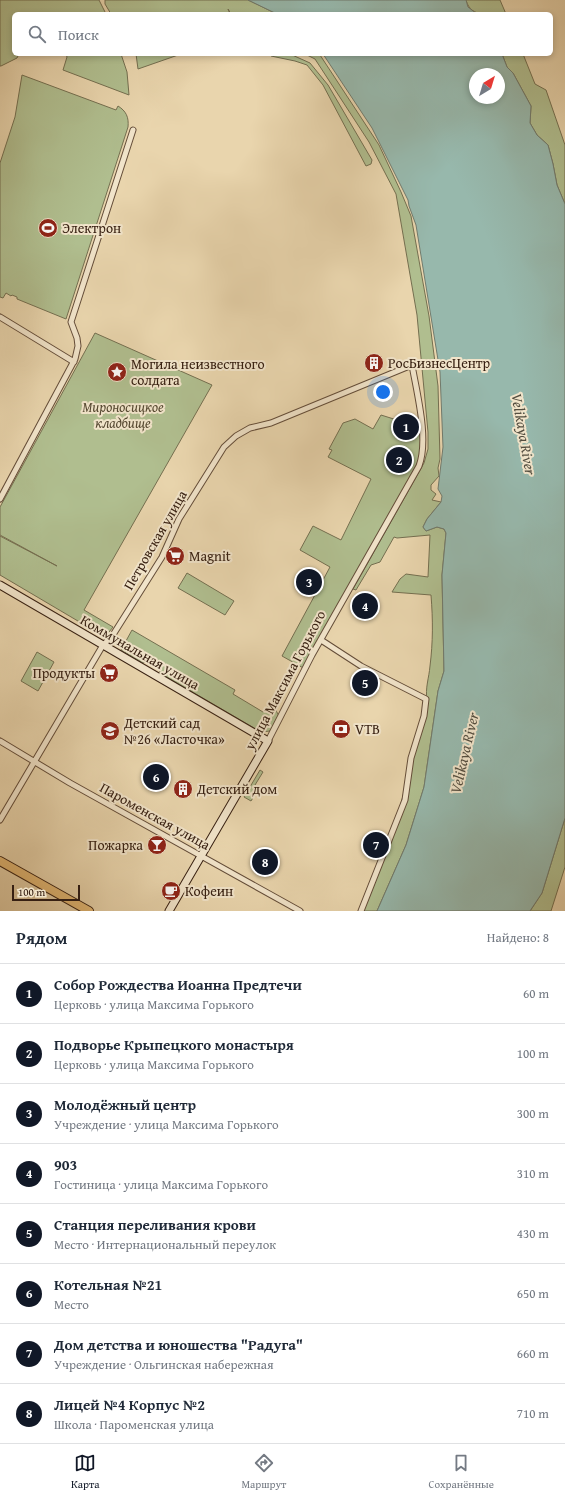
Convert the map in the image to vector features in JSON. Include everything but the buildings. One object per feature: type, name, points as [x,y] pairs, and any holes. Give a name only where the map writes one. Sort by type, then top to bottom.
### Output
[{"type":"main road","name":"Коммунальная улица","points":[[0,585],[268,741]]},
{"type":"main road","name":"улица Максима Горького","points":[[169,911],[268,741]]},
{"type":"main road","points":[[0,861],[89,911]]},
{"type":"street","points":[[0,500],[63,384],[77,354],[77,338],[71,322],[133,130]]},
{"type":"street","points":[[0,317],[74,362]]},
{"type":"street","name":"улица Максима Горького","points":[[268,741],[321,640],[421,460],[422,435],[412,366]]},
{"type":"street","name":"Петровская улица","points":[[0,820],[103,644],[111,638],[162,557],[179,519],[224,447],[250,428],[271,423],[412,366]]},
{"type":"street","points":[[321,640],[361,666],[426,699],[424,716],[411,758],[405,800],[361,911]]},
{"type":"street","name":"Пароменская улица","points":[[0,741],[300,911]]},
{"type":"green space","points":[[0,0],[99,0],[105,12],[12,12],[12,56],[18,56],[17,58],[0,66]]},
{"type":"green space","points":[[105,0],[248,0],[273,12],[230,12],[228,9],[229,12],[110,12],[105,4]]},
{"type":"green space","points":[[466,0],[500,0],[505,12],[475,12],[469,6]]},
{"type":"green space","points":[[122,56],[127,72],[129,95],[63,70],[67,57]]},
{"type":"green space","points":[[136,56],[175,56],[138,69]]},
{"type":"green space","points":[[271,56],[294,56],[310,63],[328,85],[372,160],[371,164],[366,166],[323,85],[307,65]]},
{"type":"green space","points":[[309,56],[321,56],[379,145],[411,216],[429,316],[438,386],[439,476],[431,485],[431,490],[436,494],[432,500],[441,502],[427,519],[423,527],[426,531],[437,527],[444,529],[446,533],[442,575],[444,671],[438,691],[424,787],[406,845],[377,911],[363,911],[374,885],[392,833],[414,754],[427,700],[432,640],[431,595],[392,592],[400,579],[406,574],[428,577],[430,535],[394,537],[380,562],[371,565],[356,590],[353,589],[424,463],[428,449],[428,432],[417,315],[396,194],[369,142],[315,59]]},
{"type":"green space","points":[[503,56],[524,56],[535,84],[546,90],[565,145],[565,204],[557,185],[548,145],[537,135],[530,123],[531,106],[513,73],[507,67]]},
{"type":"green space","name":"Электрон","points":[[22,75],[116,110],[118,106],[125,112],[128,120],[128,127],[66,319],[6,293],[3,298],[0,297],[0,163],[15,117]]},
{"type":"green space","name":"Мироносицкое кладбище","points":[[95,333],[212,385],[84,610],[113,627],[105,637],[0,575],[0,536],[57,566],[0,535],[0,507]]},
{"type":"green space","points":[[381,415],[397,420],[399,415],[408,417],[419,427],[421,434],[421,449],[417,465],[305,669],[282,656],[330,567],[300,550],[313,526],[341,540],[371,479],[328,457],[332,450],[329,449],[343,423],[355,419],[373,429]]},
{"type":"green space","points":[[187,573],[234,601],[225,615],[178,588]]},
{"type":"green space","points":[[132,630],[235,690],[233,694],[263,712],[267,707],[273,705],[279,716],[270,731],[261,732],[160,673],[159,664],[151,659],[143,663],[121,650]]},
{"type":"green space","points":[[37,652],[54,662],[38,691],[21,681]]},
{"type":"green space","points":[[260,770],[263,772],[255,785],[259,788],[251,801],[244,797]]},
{"type":"green space","points":[[565,818],[565,867],[551,911],[530,911],[542,893]]},
{"type":"water","points":[[248,0],[466,0],[468,7],[474,12],[273,12]]},
{"type":"water","name":"Velikaya River","points":[[324,56],[503,56],[507,67],[513,73],[531,106],[530,123],[537,135],[548,145],[557,185],[565,204],[565,818],[542,893],[530,911],[377,911],[406,845],[424,787],[438,691],[444,671],[442,575],[446,533],[444,529],[437,527],[426,531],[423,527],[427,519],[441,502],[442,496],[438,489],[443,447],[440,372],[416,225],[408,200],[372,128]]},
{"type":"place","name":"Электрон","points":[[48,228]]},
{"type":"place","name":"РосБизнесЦентр","points":[[374,363]]},
{"type":"place","name":"Могила неизвестного солдата","points":[[117,372]]},
{"type":"place","name":"Собор Рождества Иоанна Предтечи","points":[[406,427]]},
{"type":"place","name":"Подворье Крыпецкого монастыря","points":[[399,460]]},
{"type":"place","name":"Magnit","points":[[175,556]]},
{"type":"place","name":"Молодёжный центр","points":[[309,582]]},
{"type":"place","name":"903","points":[[365,606]]},
{"type":"place","name":"Продукты","points":[[109,673]]},
{"type":"place","name":"Станция переливания крови","points":[[365,683]]},
{"type":"place","name":"VTB","points":[[341,729]]},
{"type":"place","name":"Детский сад №26 «Ласточка»","points":[[110,731]]},
{"type":"place","name":"Котельная №21","points":[[156,777]]},
{"type":"place","name":"Детский дом","points":[[183,789]]},
{"type":"place","name":"Пожарка","points":[[157,845]]},
{"type":"place","name":"Дом детства и юношества \"Радуга\"","points":[[376,845]]},
{"type":"place","name":"Лицей №4 Корпус №2","points":[[265,862]]},
{"type":"place","name":"Кофеин","points":[[171,891]]}]
